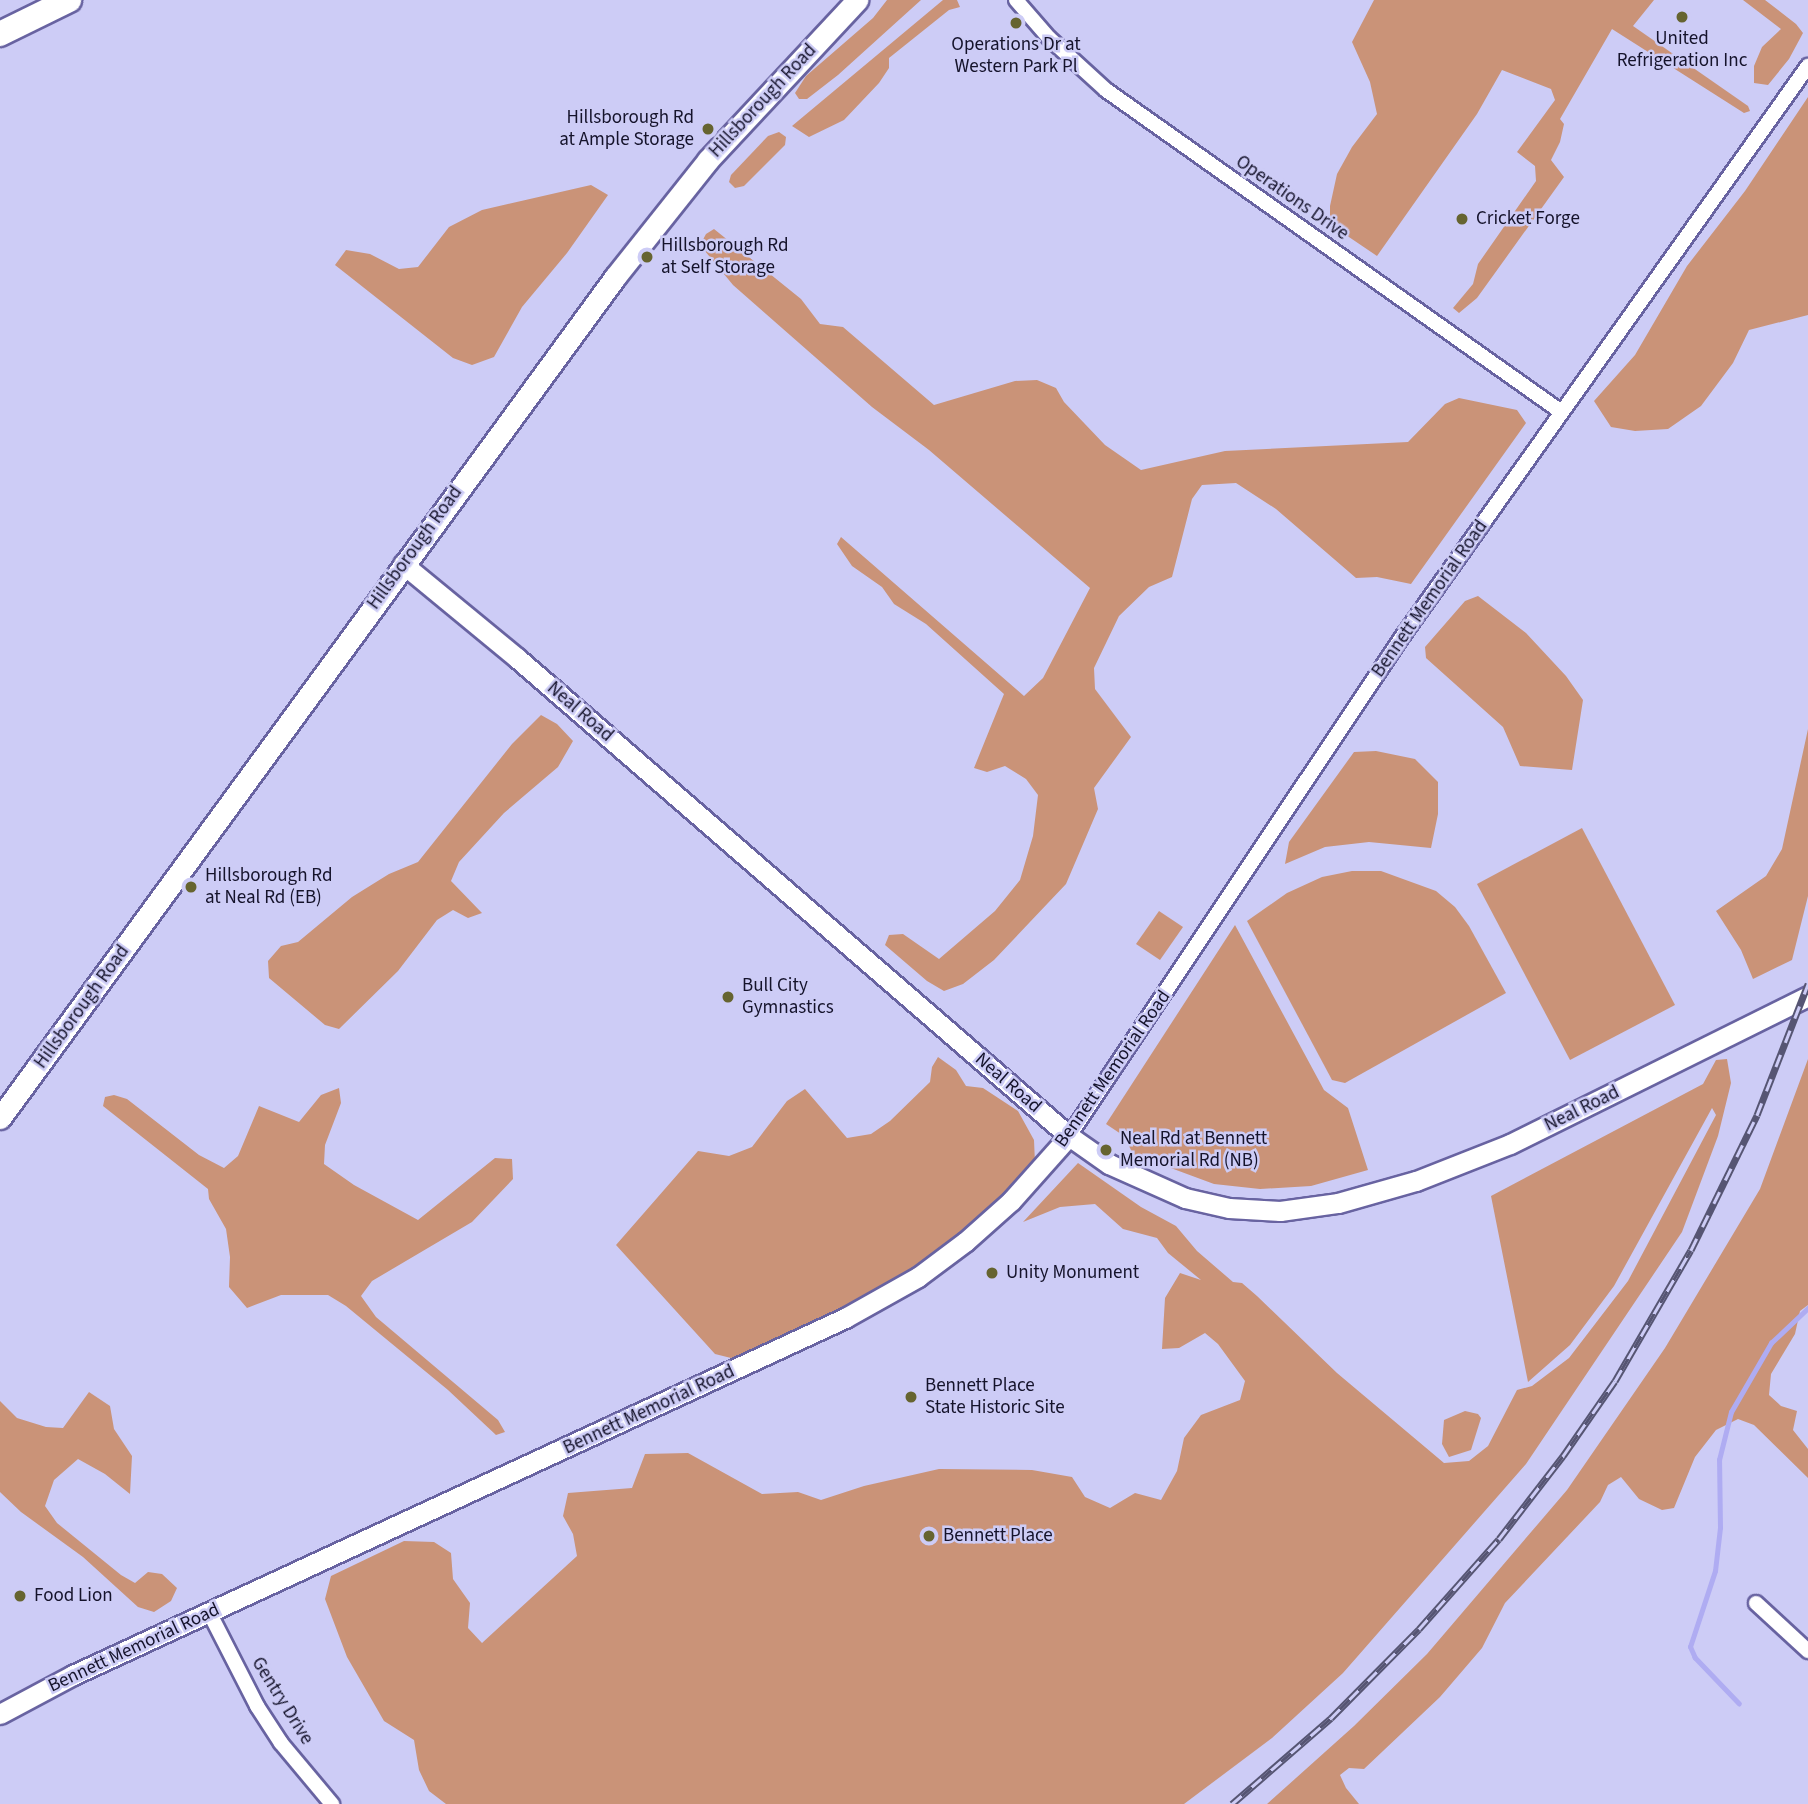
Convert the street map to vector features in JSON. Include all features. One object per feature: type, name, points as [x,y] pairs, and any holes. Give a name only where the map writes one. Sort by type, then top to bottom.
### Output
[{"type":"highway","points":[[0,21],[35,0]]},
{"type":"highway","points":[[0,34],[69,0]]},
{"type":"main road","name":"Hillsborough Road","points":[[0,1118],[403,564],[672,204],[743,120],[857,0]]},
{"type":"street","name":"Operations Drive","points":[[1016,0],[1049,37],[1106,90],[1560,411]]},
{"type":"street","name":"Bennett Memorial Road","points":[[0,1714],[73,1675],[809,1335],[882,1298],[936,1265],[990,1222],[1033,1180],[1069,1136],[1402,637],[1560,411],[1808,66]]},
{"type":"street","name":"Neal Road","points":[[403,564],[517,657],[1069,1136],[1109,1164],[1185,1198],[1247,1210],[1309,1208],[1381,1192],[1458,1166],[1510,1144],[1808,996]]},
{"type":"street","name":"Neal Road","points":[[1732,1034],[1747,1022],[1808,990]]},
{"type":"street","points":[[1756,1603],[1808,1651]]},
{"type":"street","name":"Gentry Drive","points":[[209,1612],[257,1706],[281,1742],[332,1804]]},
{"type":"shaded area","points":[[887,0],[921,0],[838,75],[807,99],[799,99],[795,93],[806,76],[873,18]]},
{"type":"shaded area","points":[[943,0],[957,0],[960,7],[949,10],[889,58],[889,68],[879,83],[844,120],[809,137],[792,126]]},
{"type":"shaded area","points":[[1374,0],[1654,0],[1633,26],[1748,106],[1750,111],[1744,113],[1612,29],[1560,119],[1564,124],[1560,142],[1551,160],[1564,177],[1477,298],[1459,313],[1453,308],[1473,284],[1478,264],[1536,181],[1535,166],[1517,152],[1555,100],[1551,89],[1502,70],[1477,114],[1377,256],[1346,235],[1330,219],[1337,174],[1352,147],[1377,114],[1370,82],[1352,42]]},
{"type":"shaded area","points":[[1743,0],[1765,0],[1796,24],[1803,33],[1789,59],[1768,85],[1754,83],[1754,66],[1762,47],[1781,29]]},
{"type":"shaded area","points":[[1808,97],[1808,315],[1749,330],[1733,363],[1701,406],[1668,429],[1635,431],[1611,427],[1594,401],[1635,355],[1687,266],[1745,191]]},
{"type":"shaded area","points":[[779,132],[786,137],[785,145],[744,186],[735,188],[729,182],[731,175],[768,136]]},
{"type":"shaded area","points":[[591,185],[608,195],[567,253],[522,307],[494,357],[472,365],[453,358],[335,265],[346,250],[370,254],[399,269],[418,267],[449,227],[482,210]]},
{"type":"shaded area","points":[[714,229],[801,299],[820,324],[843,327],[934,405],[1015,381],[1037,380],[1056,388],[1064,402],[1105,445],[1141,470],[1225,451],[1408,442],[1445,404],[1459,398],[1517,410],[1526,423],[1411,584],[1377,577],[1356,578],[1276,509],[1236,483],[1202,485],[1192,499],[1172,577],[1149,587],[1119,616],[1094,668],[1095,689],[1131,737],[1094,788],[1098,809],[1066,884],[994,960],[963,984],[944,991],[927,981],[885,945],[889,935],[903,934],[939,959],[995,911],[1020,880],[1033,836],[1038,795],[1026,779],[1005,766],[987,772],[974,768],[1004,694],[926,624],[894,604],[882,587],[852,566],[837,544],[841,537],[1024,696],[1043,678],[1090,588],[929,450],[872,407],[733,285],[700,245],[706,234]]},
{"type":"shaded area","points":[[1478,596],[1526,633],[1566,676],[1583,700],[1572,770],[1520,766],[1503,727],[1426,658],[1425,647],[1465,601]]},
{"type":"shaded area","points":[[541,715],[557,724],[573,741],[558,767],[504,813],[459,862],[451,881],[482,913],[468,918],[453,910],[437,920],[398,971],[339,1029],[325,1025],[269,978],[268,961],[281,946],[298,942],[352,897],[389,874],[418,862],[512,744]]},
{"type":"shaded area","points":[[1808,729],[1808,896],[1792,960],[1753,979],[1741,950],[1716,911],[1766,876],[1782,849]]},
{"type":"shaded area","points":[[1376,751],[1415,759],[1438,782],[1438,814],[1431,848],[1369,842],[1325,847],[1285,864],[1289,842],[1354,752]]},
{"type":"shaded area","points":[[1582,828],[1675,1005],[1570,1060],[1477,884]]},
{"type":"shaded area","points":[[1352,871],[1381,871],[1436,891],[1455,907],[1469,926],[1506,993],[1345,1083],[1332,1080],[1247,921],[1287,893],[1322,877]]},
{"type":"shaded area","points":[[1159,911],[1183,927],[1160,960],[1136,944]]},
{"type":"shaded area","points":[[1235,925],[1324,1090],[1348,1108],[1368,1170],[1311,1186],[1260,1189],[1214,1184],[1133,1154],[1124,1136],[1106,1124]]},
{"type":"shaded area","points":[[938,1057],[956,1070],[966,1086],[983,1088],[1018,1111],[1034,1140],[1035,1163],[965,1241],[868,1298],[769,1348],[731,1358],[715,1354],[616,1245],[698,1151],[729,1156],[752,1147],[787,1101],[805,1089],[847,1138],[871,1134],[890,1121],[930,1082],[932,1067]]},
{"type":"shaded area","points":[[1727,1059],[1731,1083],[1718,1136],[1682,1232],[1526,1464],[1343,1673],[1272,1738],[1184,1804],[446,1804],[429,1791],[419,1770],[414,1740],[384,1721],[347,1657],[325,1599],[331,1576],[404,1541],[434,1542],[451,1553],[453,1579],[470,1603],[468,1628],[482,1643],[577,1556],[573,1534],[563,1516],[568,1493],[632,1488],[645,1454],[688,1453],[762,1494],[798,1492],[821,1500],[864,1486],[939,1469],[1032,1470],[1072,1477],[1085,1497],[1110,1508],[1135,1493],[1161,1500],[1177,1471],[1184,1438],[1201,1415],[1240,1400],[1245,1381],[1218,1344],[1205,1333],[1179,1348],[1162,1349],[1165,1298],[1180,1273],[1201,1280],[1168,1253],[1157,1238],[1123,1229],[1095,1204],[1060,1207],[1023,1222],[1078,1163],[1141,1207],[1176,1226],[1197,1251],[1233,1282],[1242,1283],[1337,1373],[1444,1463],[1469,1461],[1488,1446],[1517,1390],[1532,1386],[1569,1358],[1628,1281],[1716,1115],[1712,1108],[1614,1286],[1570,1345],[1528,1382],[1491,1196],[1703,1084],[1716,1060]]},
{"type":"shaded area","points":[[1808,1059],[1808,1305],[1800,1311],[1795,1334],[1771,1374],[1769,1395],[1781,1406],[1797,1411],[1793,1430],[1808,1449],[1808,1478],[1754,1425],[1738,1419],[1716,1430],[1695,1457],[1674,1508],[1662,1510],[1639,1499],[1621,1477],[1608,1485],[1600,1502],[1505,1603],[1482,1648],[1440,1697],[1364,1769],[1349,1768],[1340,1775],[1346,1788],[1359,1804],[1267,1804],[1354,1726],[1427,1654],[1567,1490],[1665,1348],[1760,1189]]},
{"type":"shaded area","points":[[339,1088],[341,1103],[325,1145],[324,1164],[354,1185],[418,1220],[495,1158],[512,1159],[513,1179],[472,1222],[372,1281],[361,1296],[376,1317],[498,1420],[505,1432],[496,1435],[448,1390],[346,1306],[328,1295],[281,1295],[247,1308],[229,1287],[230,1257],[226,1229],[209,1199],[208,1189],[103,1106],[105,1097],[114,1095],[127,1099],[199,1155],[224,1168],[238,1156],[259,1106],[299,1122],[321,1095]]},
{"type":"shaded area","points":[[89,1392],[110,1406],[114,1429],[132,1456],[130,1494],[105,1474],[78,1459],[54,1480],[45,1506],[57,1523],[121,1575],[135,1583],[148,1572],[162,1574],[177,1588],[171,1601],[154,1612],[138,1607],[83,1557],[21,1512],[0,1492],[0,1401],[17,1418],[46,1427],[63,1428]]},
{"type":"shaded area","points":[[1465,1411],[1478,1414],[1481,1418],[1471,1450],[1449,1457],[1442,1444],[1444,1420]]},
{"type":"waterway","points":[[1739,1704],[1695,1658],[1690,1647],[1715,1571],[1720,1528],[1719,1460],[1731,1412],[1771,1343],[1808,1308]]},
{"type":"railway","points":[[1232,1804],[1331,1718],[1419,1629],[1499,1539],[1563,1456],[1615,1381],[1691,1250],[1757,1115],[1808,984]]},
{"type":"place","name":"United Refrigeration Inc","points":[[1682,17]]},
{"type":"place","name":"Operations Dr at Western Park Pl","points":[[1016,23]]},
{"type":"place","name":"Hillsborough Rd at Ample Storage","points":[[708,129]]},
{"type":"place","name":"Cricket Forge","points":[[1462,219]]},
{"type":"place","name":"Hillsborough Rd at Self Storage","points":[[647,257]]},
{"type":"place","name":"Hillsborough Rd at Neal Rd (EB)","points":[[191,887]]},
{"type":"place","name":"Bull City Gymnastics","points":[[728,997]]},
{"type":"place","name":"Neal Rd at Bennett Memorial Rd (NB)","points":[[1106,1150]]},
{"type":"place","name":"Unity Monument","points":[[992,1273]]},
{"type":"place","name":"Bennett Place State Historic Site","points":[[911,1397]]},
{"type":"place","name":"Bennett Place","points":[[929,1536]]},
{"type":"place","name":"Food Lion","points":[[20,1596]]}]
